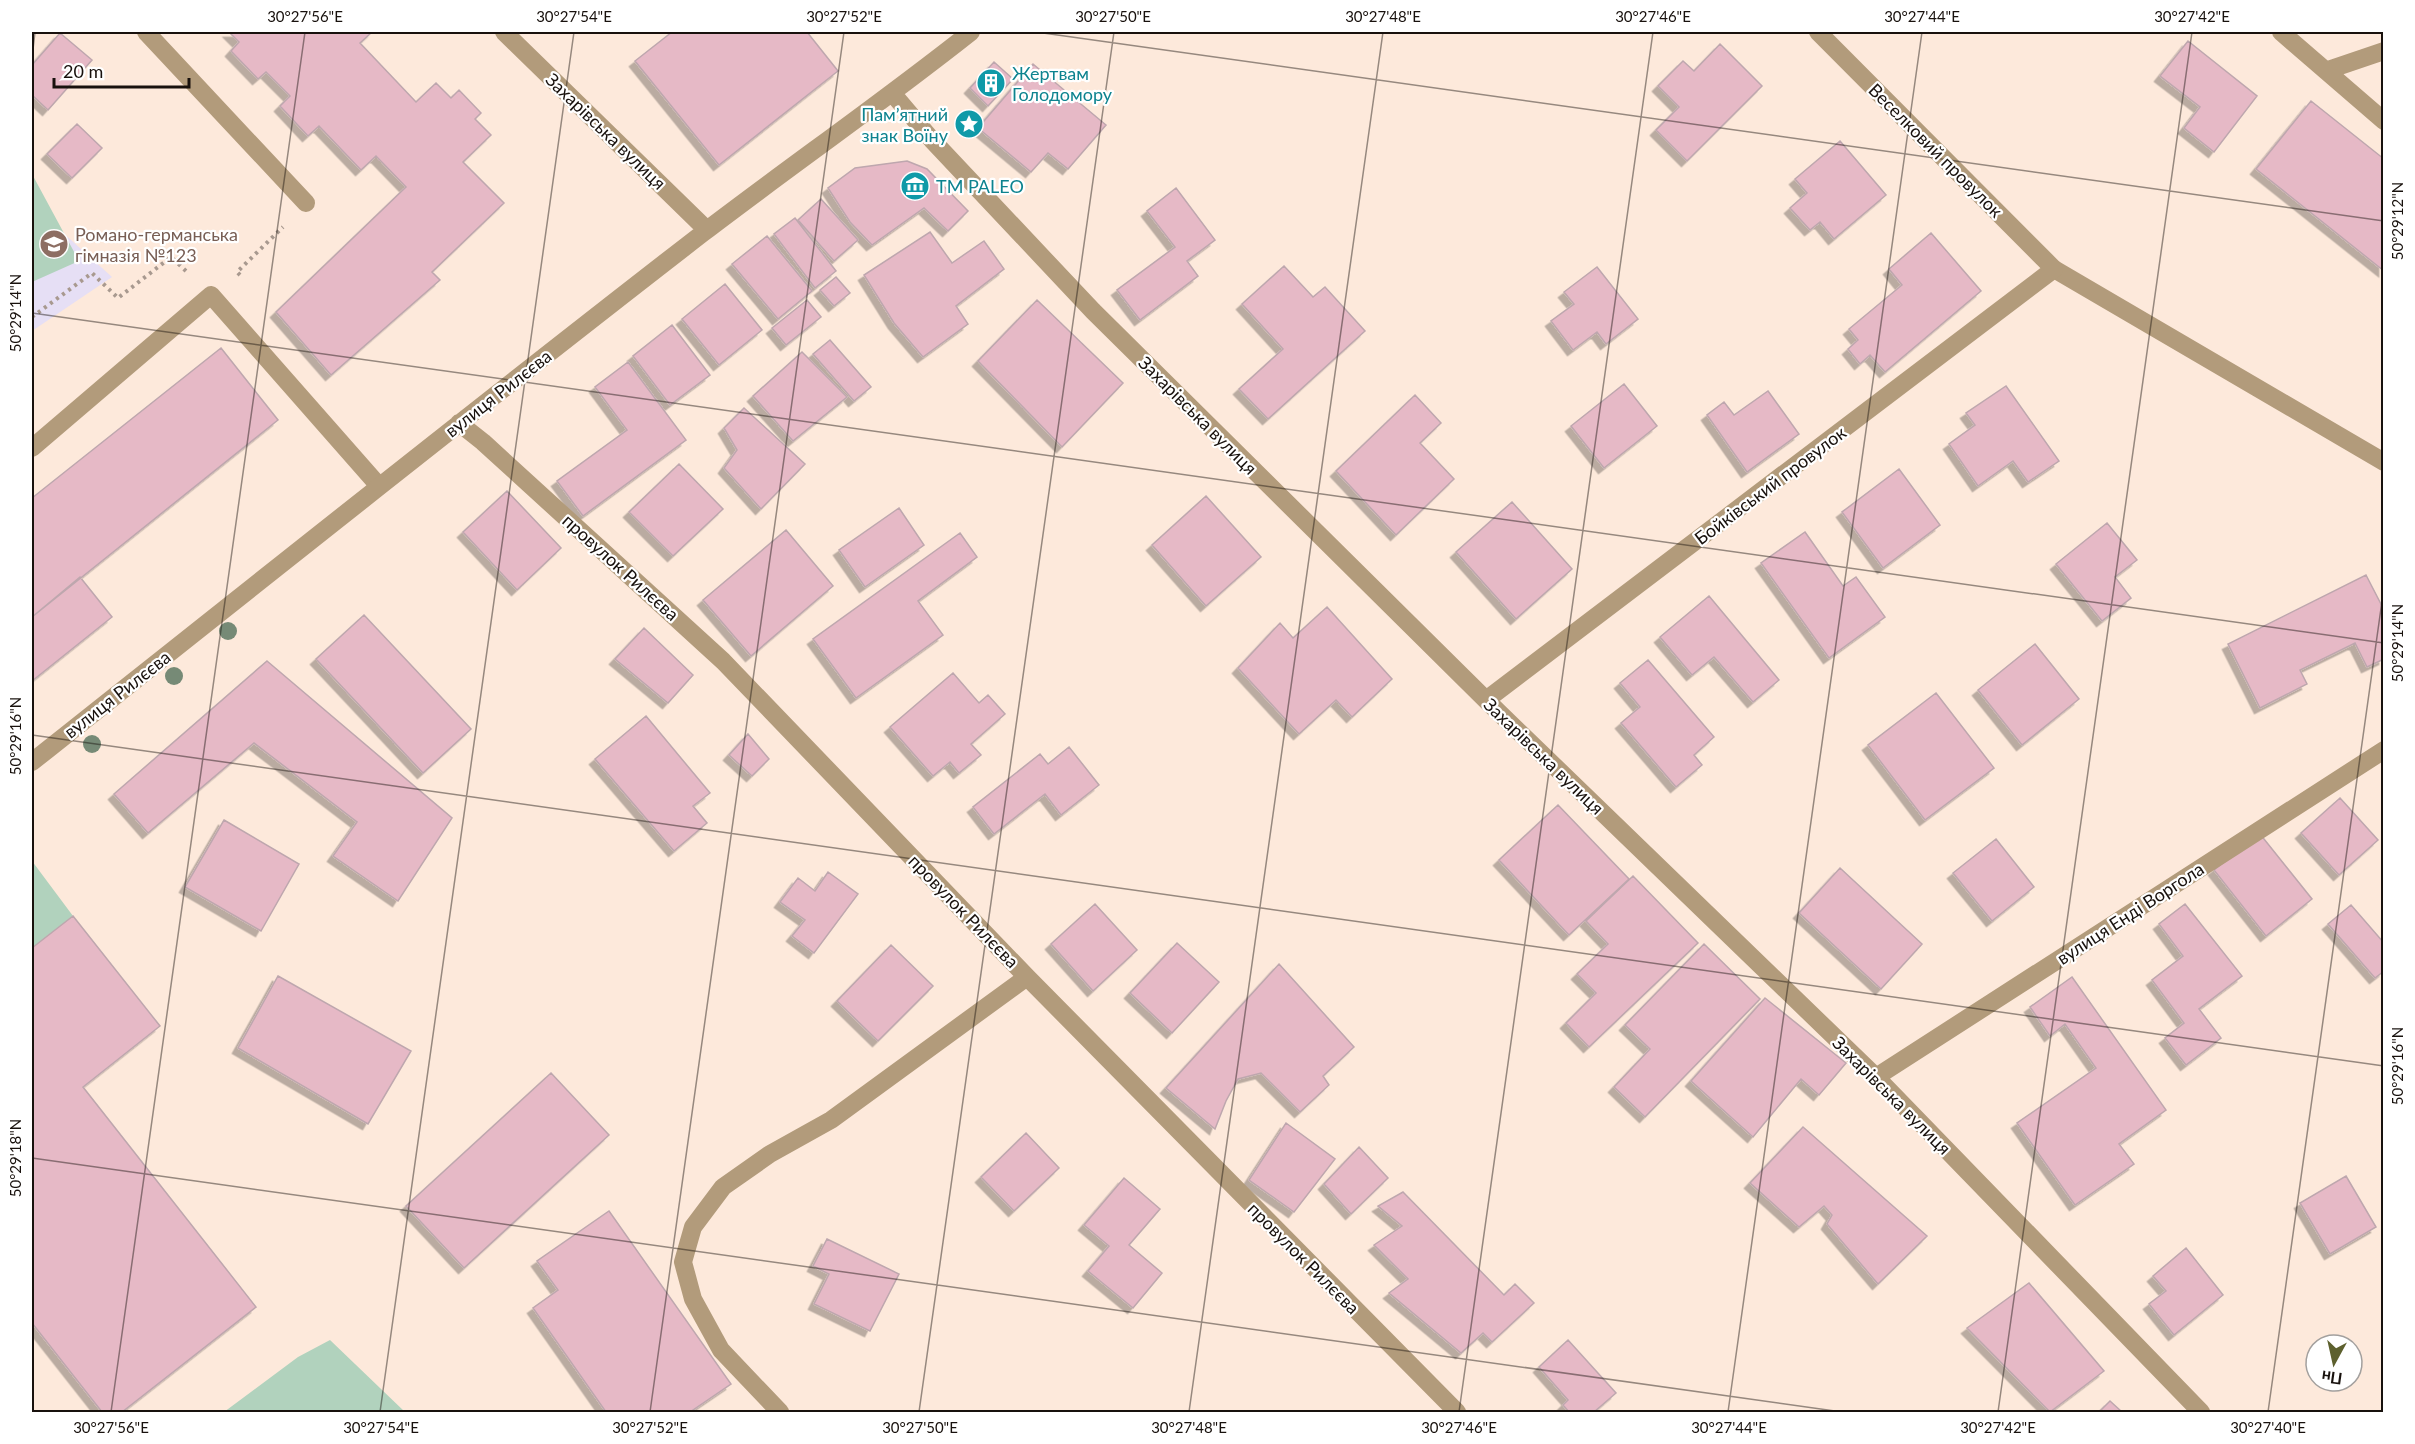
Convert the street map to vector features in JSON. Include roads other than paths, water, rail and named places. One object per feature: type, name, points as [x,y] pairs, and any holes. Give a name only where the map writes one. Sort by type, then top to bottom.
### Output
[{"type":"street","points":[[146,32],[306,203]]},
{"type":"street","name":"Захарівська вулиця","points":[[504,32],[707,230]]},
{"type":"street","name":"вулиця Рилєєва","points":[[32,762],[379,486],[707,230],[893,94],[971,32]]},
{"type":"street","name":"Веселковий провулок","points":[[1818,32],[2054,269],[2384,462]]},
{"type":"street","points":[[2281,32],[2328,70],[2384,121]]},
{"type":"street","points":[[2328,70],[2384,51]]},
{"type":"street","name":"Захарівська вулиця","points":[[893,94],[932,140],[1093,311],[1486,700],[1876,1077],[2201,1413]]},
{"type":"street","name":"Бойківський провулок","points":[[1486,700],[2054,269]]},
{"type":"street","points":[[32,448],[211,294],[379,486]]},
{"type":"street","name":"провулок Рилєєва","points":[[459,423],[483,442],[723,661],[1027,977],[1457,1413]]},
{"type":"street","name":"вулиця Енді Воргола","points":[[1876,1077],[2384,750]]},
{"type":"street","points":[[780,1413],[721,1350],[693,1299],[683,1262],[693,1227],[723,1187],[770,1154],[831,1120],[1027,977]]},
{"type":"place","name":"Жертвам Голодомору","points":[[991,83]]},
{"type":"place","name":"Пам’ятний знак Воїну","points":[[969,124]]},
{"type":"place","name":"ТМ PALEO","points":[[915,186]]},
{"type":"place","name":"Романо-германська гімназія №123","points":[[54,244]]}]
